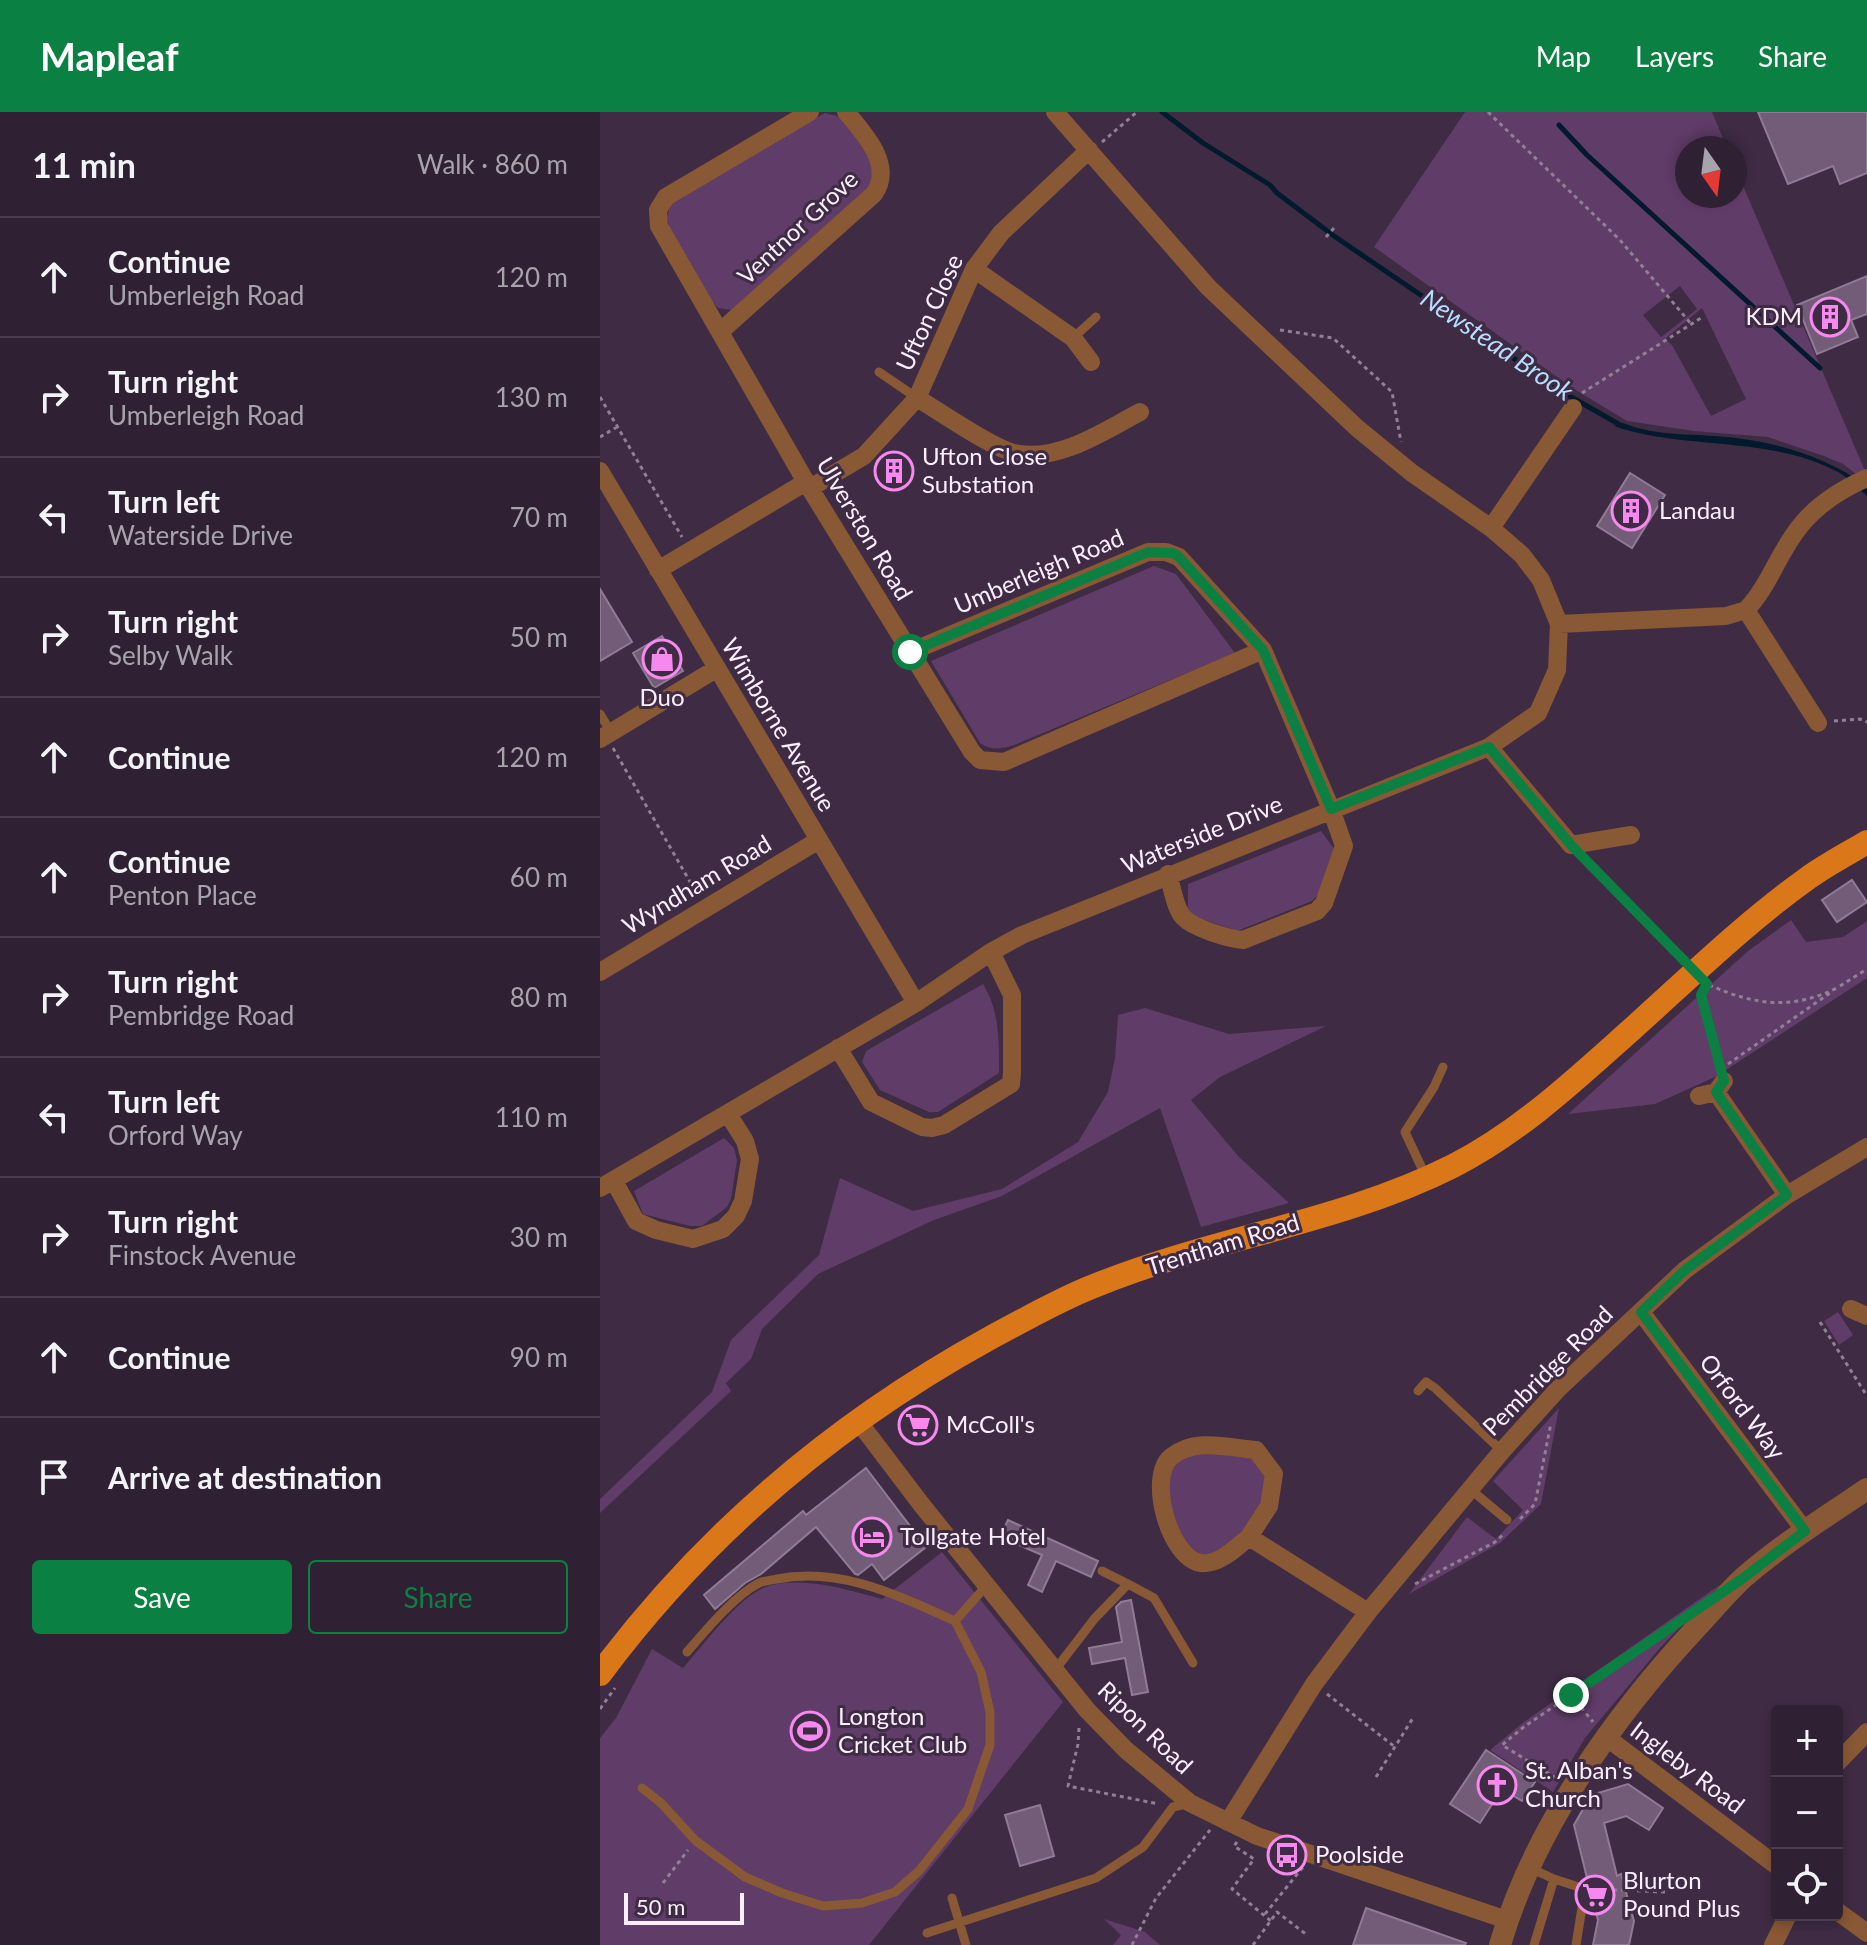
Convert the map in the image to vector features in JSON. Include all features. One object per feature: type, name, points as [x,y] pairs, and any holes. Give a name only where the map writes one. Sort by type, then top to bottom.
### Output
[{"type":"main road","name":"Trentham Road","points":[[600,1674],[656,1603],[769,1489],[858,1421],[946,1363],[1094,1286],[1211,1245],[1323,1216],[1454,1166],[1497,1140],[1553,1099],[1701,978],[1809,878],[1867,842]]},
{"type":"street","name":"Ulverston Road","points":[[810,112],[666,197],[658,210],[659,226],[808,485],[972,752],[980,760],[1004,762],[1263,650]]},
{"type":"street","name":"Ventnor Grove","points":[[721,331],[880,187],[882,167],[846,112]]},
{"type":"street","name":"Waterside Drive","points":[[607,1185],[916,1003],[991,952],[1022,935],[1489,747],[1538,713],[1557,670],[1559,624],[1541,580],[1522,555],[1491,528],[1407,469],[1357,428],[1248,326],[1208,287],[1055,112]]},
{"type":"street","name":"Ufton Close","points":[[658,570],[864,456],[917,398],[974,269],[1001,233],[1089,150]]},
{"type":"street","points":[[974,269],[1073,338],[1091,362]]},
{"type":"street","points":[[917,398],[1017,454],[1051,453],[1081,442],[1140,412]]},
{"type":"street","points":[[1491,528],[1577,401]]},
{"type":"street","name":"Wimborne Avenue","points":[[600,472],[916,1003]]},
{"type":"street","points":[[1559,624],[1726,616],[1746,610],[1765,587],[1799,527],[1833,496],[1859,482]]},
{"type":"street","name":"Umberleigh Road","points":[[910,652],[1148,552],[1157,551],[1179,557],[1263,650],[1344,846],[1324,903],[1317,911],[1243,940],[1232,939],[1190,923],[1181,916],[1168,874]]},
{"type":"street","points":[[1746,610],[1818,723]]},
{"type":"street","points":[[604,736],[716,669]]},
{"type":"street","points":[[1489,747],[1571,845],[1631,835]]},
{"type":"street","name":"Wyndham Road","points":[[600,972],[819,840]]},
{"type":"street","points":[[838,1048],[871,1102],[922,1127],[944,1125],[1002,1091],[1011,1084],[1012,995],[991,952]]},
{"type":"street","points":[[1715,1084],[1787,1195]]},
{"type":"street","points":[[607,1185],[636,1221],[656,1230],[693,1239],[723,1229],[736,1216],[743,1201],[750,1159],[745,1141],[728,1114]]},
{"type":"street","name":"Pembridge Road","points":[[1224,1820],[1314,1684],[1368,1612],[1502,1451],[1558,1389],[1685,1270],[1787,1195],[1867,1147]]},
{"type":"street","name":"Orford Way","points":[[1641,1312],[1805,1531]]},
{"type":"street","name":"Ripon Road","points":[[858,1421],[1087,1710],[1182,1805],[1313,1855],[1507,1920]]},
{"type":"street","points":[[1203,1445],[1256,1450],[1274,1474],[1269,1506],[1249,1537],[1230,1553],[1203,1563],[1192,1560],[1181,1550],[1171,1533],[1159,1486],[1163,1468],[1171,1456],[1203,1445]]},
{"type":"street","points":[[1500,1945],[1507,1920],[1530,1868],[1572,1788],[1651,1677],[1742,1579],[1867,1489]]},
{"type":"street","points":[[1249,1537],[1368,1612]]},
{"type":"street","points":[[1843,1757],[1867,1732]]},
{"type":"street","name":"Ingleby Road","points":[[1606,1737],[1771,1854]]},
{"type":"street","points":[[1843,1915],[1867,1933]]},
{"type":"street","points":[[1773,1945],[1785,1921]]},
{"type":"lane","points":[[1073,338],[1096,317]]},
{"type":"lane","points":[[879,372],[917,398]]},
{"type":"lane","points":[[600,714],[604,736]]},
{"type":"lane","points":[[1426,1177],[1405,1132],[1443,1067]]},
{"type":"lane","points":[[1418,1391],[1426,1382],[1435,1388],[1502,1451]]},
{"type":"lane","points":[[1470,1489],[1507,1520]]},
{"type":"lane","points":[[1102,1571],[1154,1598],[1193,1663]]},
{"type":"lane","points":[[642,1788],[661,1803],[696,1841],[745,1877],[823,1906],[862,1903],[895,1892],[919,1871],[968,1809],[990,1745],[990,1712],[981,1672],[955,1621],[884,1589],[820,1575],[786,1577],[759,1583],[718,1616],[687,1652]]},
{"type":"lane","points":[[1055,1670],[1095,1618],[1128,1584]]},
{"type":"lane","points":[[955,1621],[987,1585]]},
{"type":"lane","points":[[927,1933],[1096,1878],[1143,1847],[1182,1805]]},
{"type":"lane","points":[[1530,1868],[1585,1889],[1576,1945]]},
{"type":"lane","points":[[1534,1945],[1554,1879]]},
{"type":"lane","points":[[952,1898],[966,1945]]},
{"type":"path","points":[[1089,150],[1137,112]]},
{"type":"path","points":[[1488,112],[1620,240],[1692,325]]},
{"type":"path","points":[[1326,237],[1334,228]]},
{"type":"path","points":[[1577,401],[1701,318]]},
{"type":"path","points":[[1248,326],[1333,338],[1392,392],[1407,469]]},
{"type":"path","points":[[600,397],[690,551]]},
{"type":"path","points":[[600,437],[617,427]]},
{"type":"path","points":[[1818,723],[1860,719],[1867,722]]},
{"type":"path","points":[[604,736],[705,907]]},
{"type":"path","points":[[1571,845],[1701,978],[1735,995],[1777,1003],[1808,1001],[1839,987]]},
{"type":"path","points":[[1701,978],[1715,1084],[1839,987],[1867,969]]},
{"type":"path","points":[[1820,1322],[1867,1396]]},
{"type":"path","points":[[1572,1788],[1502,1745],[1676,1623]]},
{"type":"path","points":[[1314,1684],[1395,1747]]},
{"type":"path","points":[[1571,1695],[1606,1737]]},
{"type":"path","points":[[1087,1710],[1080,1722],[1068,1786],[1182,1805]]},
{"type":"path","points":[[1376,1777],[1413,1718]]},
{"type":"path","points":[[1132,1945],[1156,1898],[1224,1820]]},
{"type":"path","points":[[1247,1831],[1234,1846],[1254,1859],[1232,1889],[1271,1921]]},
{"type":"path","points":[[663,1883],[696,1841]]},
{"type":"path","points":[[1264,1914],[1313,1855]]},
{"type":"path","points":[[1585,1889],[1665,1892]]},
{"type":"path","points":[[1253,1945],[1277,1912],[1307,1935]]},
{"type":"shaded area","points":[[1465,112],[1712,112],[1722,136],[1675,136],[1675,208],[1747,208],[1747,195],[1865,471],[1856,474],[1824,456],[1768,437],[1627,421],[1574,389],[1374,247]],"holes":[[[1680,286],[1697,309],[1661,337],[1643,315]],[[1702,308],[1746,399],[1711,416],[1672,345],[1665,339]]]},
{"type":"shaded area","points":[[825,113],[844,118],[873,163],[872,185],[732,310],[718,308],[706,294],[670,229],[667,217],[672,199]]},
{"type":"shaded area","points":[[1154,566],[1176,574],[1235,653],[1014,745],[996,748],[980,743],[931,661]]},
{"type":"shaded area","points":[[1321,831],[1335,850],[1323,889],[1312,901],[1237,931],[1188,914],[1188,884]]},
{"type":"shaded area","points":[[1791,920],[1806,942],[1843,937],[1867,921],[1867,978],[1715,1077],[1655,1104],[1568,1114],[1748,951]]},
{"type":"shaded area","points":[[983,984],[996,1016],[999,1073],[938,1112],[929,1112],[880,1090],[862,1062],[866,1051]]},
{"type":"shaded area","points":[[1145,1008],[1229,1034],[1326,1026],[1220,1077],[1191,1100],[1239,1157],[1289,1203],[1201,1227],[1160,1108],[1002,1196],[934,1220],[818,1274],[762,1329],[751,1359],[726,1383],[731,1391],[600,1513],[600,1499],[712,1392],[731,1340],[819,1255],[840,1178],[913,1211],[1002,1189],[1078,1142],[1108,1092],[1115,1058],[1118,1015]]},
{"type":"shaded area","points":[[724,1138],[734,1148],[737,1160],[727,1207],[702,1226],[643,1214],[634,1191]]},
{"type":"shaded area","points":[[1838,1312],[1853,1335],[1839,1345],[1824,1321]]},
{"type":"shaded area","points":[[1559,1408],[1541,1504],[1500,1543],[1409,1594],[1467,1517],[1496,1539],[1523,1510],[1493,1481]]},
{"type":"shaded area","points":[[1204,1449],[1254,1453],[1271,1475],[1266,1506],[1246,1534],[1204,1560],[1174,1532],[1166,1470],[1174,1459]]},
{"type":"shaded area","points":[[942,1552],[1063,1702],[869,1945],[600,1945],[600,1738],[616,1718],[652,1649],[683,1668],[736,1608],[760,1589],[785,1583],[813,1584],[882,1599]]},
{"type":"shaded area","points":[[1721,1584],[1659,1649],[1585,1738],[1553,1792],[1490,1750],[1524,1722]]},
{"type":"shaded area","points":[[1104,1919],[1145,1932],[1160,1945],[1113,1945],[1121,1935]]},
{"type":"water","points":[[1623,423],[1657,432],[1736,438],[1795,450],[1850,475],[1867,486],[1867,496],[1842,474],[1812,460],[1756,448],[1670,439],[1614,426]]},
{"type":"building","points":[[1758,112],[1867,112],[1867,173],[1840,184],[1833,166],[1788,184]]},
{"type":"building","name":"KDM","points":[[1867,276],[1867,314],[1851,320],[1858,337],[1817,354],[1797,305]]},
{"type":"building","name":"Ufton Close Substation","points":[[895,459],[905,476],[893,483],[883,466]]},
{"type":"building","name":"Landau","points":[[1630,473],[1665,495],[1632,548],[1597,526]]},
{"type":"building","points":[[600,589],[632,642],[600,661]]},
{"type":"building","points":[[662,636],[683,671],[654,688],[633,653]]},
{"type":"building","points":[[1852,880],[1867,902],[1837,922],[1822,900]]},
{"type":"building","name":"Tollgate Hotel","points":[[866,1468],[926,1547],[884,1580],[872,1564],[855,1574],[816,1527],[715,1609],[704,1595],[803,1511],[806,1515]]},
{"type":"building","points":[[1008,1520],[1098,1561],[1091,1577],[1056,1561],[1042,1592],[1028,1585],[1042,1555],[1000,1537]]},
{"type":"building","points":[[1131,1600],[1148,1692],[1132,1695],[1125,1658],[1092,1664],[1089,1648],[1122,1642],[1116,1607],[1121,1602]]},
{"type":"building","name":"St. Alban's Church","points":[[1486,1750],[1535,1782],[1522,1801],[1502,1789],[1480,1823],[1450,1804]]},
{"type":"building","points":[[1628,1784],[1663,1808],[1649,1830],[1626,1816],[1604,1823],[1617,1876],[1621,1874],[1634,1921],[1629,1945],[1593,1945],[1598,1920],[1574,1825],[1591,1795]]},
{"type":"building","points":[[1040,1805],[1054,1856],[1020,1866],[1005,1815]]},
{"type":"building","points":[[1366,1908],[1466,1943],[1353,1945]]},
{"type":"waterway","name":"Newstead Brook","points":[[1162,112],[1203,143],[1270,185],[1334,236],[1566,394],[1622,426]]},
{"type":"waterway","points":[[1559,125],[1587,155],[1820,368]]},
{"type":"place","name":"KDM","points":[[1830,317]]},
{"type":"place","name":"Ufton Close Substation","points":[[894,471]]},
{"type":"place","name":"Landau","points":[[1631,511]]},
{"type":"place","name":"Duo","points":[[662,659]]},
{"type":"place","name":"McColl's","points":[[918,1425]]},
{"type":"place","name":"Tollgate Hotel","points":[[872,1537]]},
{"type":"place","name":"Longton Cricket Club","points":[[810,1731]]},
{"type":"place","name":"St. Alban's Church","points":[[1497,1785]]},
{"type":"place","name":"Poolside","points":[[1287,1855]]},
{"type":"place","name":"Blurton Pound Plus","points":[[1595,1895]]},
{"type":"route","points":[[910,652],[1148,552],[1173,553],[1263,650],[1331,809],[1489,747],[1571,845],[1707,984],[1701,995],[1724,1081],[1716,1092],[1787,1195],[1685,1270],[1641,1312],[1805,1531],[1742,1579],[1571,1695]]}]
